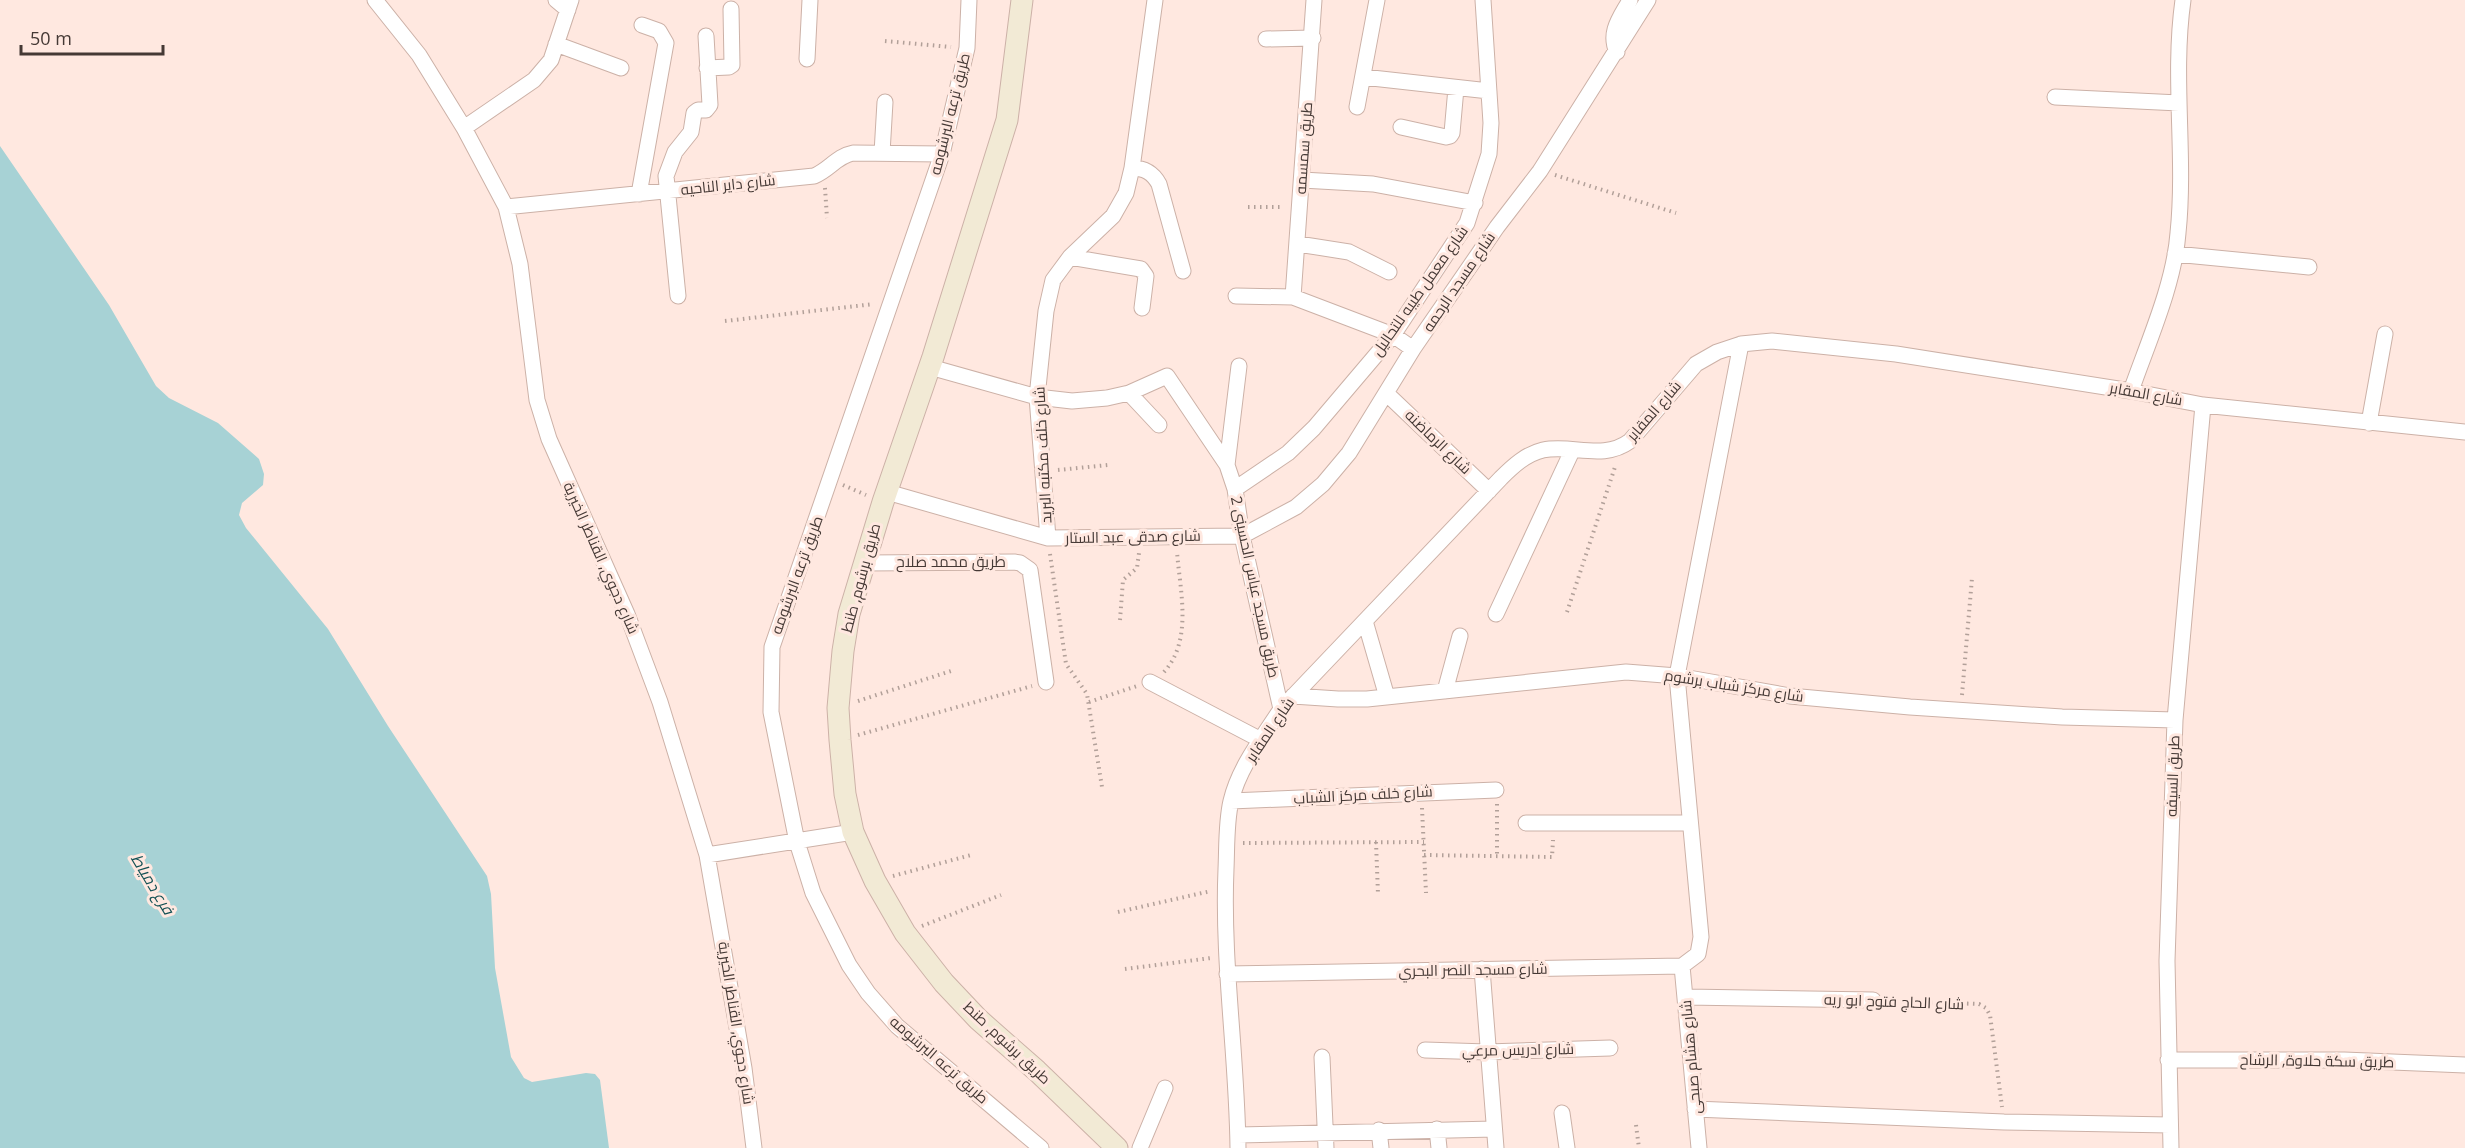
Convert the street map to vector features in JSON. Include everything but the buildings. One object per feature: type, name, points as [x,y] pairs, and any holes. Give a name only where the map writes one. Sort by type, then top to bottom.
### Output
[{"type":"main road","name":"طريق برشوم, طنط","points":[[1022,0],[1007,120],[930,367],[864,563],[846,632],[838,708],[840,740],[845,794],[854,832],[875,880],[905,933],[944,984],[978,1019],[1038,1071],[1117,1148]]},
{"type":"street","name":"شارع دجوي, القناطر الخيرية","points":[[375,0],[418,55],[464,128],[506,207],[520,264],[537,400],[549,439],[627,614],[660,702],[707,855],[744,1068],[754,1148]]},
{"type":"street","points":[[464,128],[534,81],[551,60],[569,5],[556,0]]},
{"type":"street","points":[[807,59],[810,0]]},
{"type":"street","name":"طريق ترعه البرشومه","points":[[969,0],[967,48],[942,153],[772,647],[771,712],[796,842],[813,893],[849,965],[868,993],[897,1026],[1041,1148]]},
{"type":"street","name":"شارع خلف مكتبه البريد","points":[[1048,538],[1037,397],[1046,311],[1053,280],[1070,257],[1113,216],[1126,194],[1132,168],[1155,0]]},
{"type":"street","name":"طريق سمسمه","points":[[1293,297],[1314,0]]},
{"type":"street","points":[[1357,107],[1377,0]]},
{"type":"street","name":"شارع معمل طيبه للتحاليل","points":[[1235,489],[1288,453],[1314,428],[1393,335],[1467,223],[1489,154],[1489,91],[1483,0]]},
{"type":"street","points":[[1617,52],[1612,36],[1630,0]]},
{"type":"street","name":"شارع مسجد الرحمه","points":[[1242,536],[1296,507],[1323,484],[1349,453],[1413,349],[1497,227],[1540,171],[1648,0]]},
{"type":"street","points":[[2131,391],[2163,299],[2178,235],[2181,174],[2178,68],[2183,0]]},
{"type":"street","points":[[708,68],[732,65],[731,9]]},
{"type":"street","points":[[639,194],[666,43],[659,31],[642,25]]},
{"type":"street","points":[[678,296],[666,176],[669,164],[691,132],[693,113],[709,107],[705,36]]},
{"type":"street","points":[[1266,39],[1313,38]]},
{"type":"street","points":[[556,44],[621,68]]},
{"type":"street","points":[[1364,77],[1489,91]]},
{"type":"street","points":[[1401,128],[1450,136],[1456,88]]},
{"type":"street","points":[[2055,97],[2179,103]]},
{"type":"street","points":[[882,153],[885,102]]},
{"type":"street","name":"شارع داير الناحيه","points":[[506,207],[814,177],[824,173],[846,154],[942,153]]},
{"type":"street","points":[[1132,168],[1146,170],[1156,178],[1159,184],[1183,272]]},
{"type":"street","points":[[1302,180],[1373,184],[1475,203]]},
{"type":"street","points":[[1298,244],[1349,252],[1389,272]]},
{"type":"street","points":[[2175,254],[2309,267]]},
{"type":"street","points":[[1070,257],[1141,269],[1146,276],[1142,308]]},
{"type":"street","points":[[1236,296],[1293,297],[1393,335],[1413,349]]},
{"type":"street","points":[[2369,423],[2385,334]]},
{"type":"street","name":"شارع المقابر","points":[[1238,1141],[1226,957],[1225,888],[1231,801],[1243,772],[1281,709],[1515,464],[1529,455],[1544,450],[1598,452],[1623,446],[1630,441],[1696,364],[1717,352],[1741,344],[1772,341],[1885,352],[2131,391],[2203,405],[2465,432]]},
{"type":"street","points":[[1682,966],[1698,954],[1701,937],[1677,676],[1741,344]]},
{"type":"street","name":"طريق مسجد عباس الحسينى 2","points":[[1227,465],[1239,366]]},
{"type":"street","points":[[930,367],[1054,400],[1089,400],[1129,393],[1159,425]]},
{"type":"street","name":"طريق مسجد عباس الحسينى 2","points":[[1129,393],[1166,375],[1227,465],[1235,489],[1242,536],[1281,709]]},
{"type":"street","name":"شارع الرماضنه","points":[[1386,393],[1489,491]]},
{"type":"street","name":"طريق السيفه","points":[[2171,1148],[2167,961],[2175,720],[2203,405]]},
{"type":"street","points":[[1496,614],[1572,451]]},
{"type":"street","name":"شارع صدقى عبد الستار","points":[[885,497],[1048,538],[1242,536]]},
{"type":"street","name":"طريق محمد صلاح","points":[[864,563],[1014,562],[1026,566],[1030,570],[1046,682]]},
{"type":"street","points":[[1365,621],[1387,697]]},
{"type":"street","points":[[1445,691],[1460,636]]},
{"type":"street","name":"شارع مركز شباب برشوم","points":[[1293,696],[1338,699],[1387,697],[1626,672],[1677,676],[1790,696],[1961,711],[2175,720]]},
{"type":"street","points":[[1150,682],[1261,740]]},
{"type":"street","name":"شارع خلف مركز الشباب","points":[[1231,801],[1496,790]]},
{"type":"street","points":[[1526,823],[1690,823]]},
{"type":"street","points":[[707,855],[854,832]]},
{"type":"street","name":"شارع مسجد النصر البحري","points":[[1227,974],[1682,966]]},
{"type":"street","name":"شارع هشام صبحى","points":[[1682,966],[1699,1148]]},
{"type":"street","points":[[1482,969],[1496,1148]]},
{"type":"street","name":"شارع الحاج فتوح ابو ريه","points":[[1686,998],[1873,1000]]},
{"type":"street","name":"شارع ادريس مرعي","points":[[1425,1050],[1487,1052],[1610,1048]]},
{"type":"street","points":[[1322,1057],[1326,1148]]},
{"type":"street","name":"طريق سكة حلاوة, الرشاح","points":[[2168,1060],[2344,1060],[2465,1065]]},
{"type":"street","points":[[1140,1148],[1165,1088]]},
{"type":"street","points":[[1695,1109],[2004,1122],[2170,1125]]},
{"type":"street","points":[[1562,1113],[1567,1148]]},
{"type":"street","points":[[1238,1141],[1325,1131],[1494,1128]]},
{"type":"street","points":[[1437,1129],[1439,1148]]},
{"type":"street","points":[[1379,1130],[1381,1148]]},
{"type":"path","points":[[885,41],[967,48]]},
{"type":"path","points":[[1540,171],[1676,213]]},
{"type":"path","points":[[824,173],[827,218]]},
{"type":"path","points":[[1248,207],[1300,207]]},
{"type":"path","points":[[725,321],[892,302]]},
{"type":"path","points":[[1567,612],[1623,446]]},
{"type":"path","points":[[1042,471],[1108,465]]},
{"type":"path","points":[[831,481],[885,497]]},
{"type":"path","points":[[1089,702],[1150,682],[1173,662],[1182,630],[1176,536]]},
{"type":"path","points":[[1120,620],[1123,580],[1139,565],[1140,537]]},
{"type":"path","name":"شارع خلف مكتبه البريد","points":[[1048,538],[1066,664],[1087,694],[1102,787]]},
{"type":"path","points":[[1961,711],[1972,578]]},
{"type":"path","points":[[838,708],[954,670]]},
{"type":"path","points":[[840,740],[1074,674]]},
{"type":"path","points":[[1496,790],[1497,857]]},
{"type":"path","points":[[1422,792],[1426,893]]},
{"type":"path","points":[[1424,855],[1552,857],[1553,824]]},
{"type":"path","points":[[1376,842],[1378,894]]},
{"type":"path","points":[[1227,843],[1424,842]]},
{"type":"path","points":[[875,880],[971,855]]},
{"type":"path","points":[[1118,912],[1225,888]]},
{"type":"path","points":[[905,933],[1001,895]]},
{"type":"path","points":[[1125,969],[1226,957]]},
{"type":"path","name":"شارع الحاج فتوح ابو ريه","points":[[1873,1000],[1979,1004],[1986,1008],[1990,1015],[2004,1122]]},
{"type":"path","points":[[1636,1125],[1639,1148]]},
{"type":"water","name":"فرع دمياط","points":[[0,146],[109,305],[156,386],[169,398],[218,423],[259,459],[264,474],[263,485],[242,503],[239,515],[246,528],[328,629],[388,726],[487,876],[491,894],[495,968],[511,1057],[524,1078],[532,1082],[586,1073],[595,1074],[600,1080],[609,1148],[0,1148]]}]
